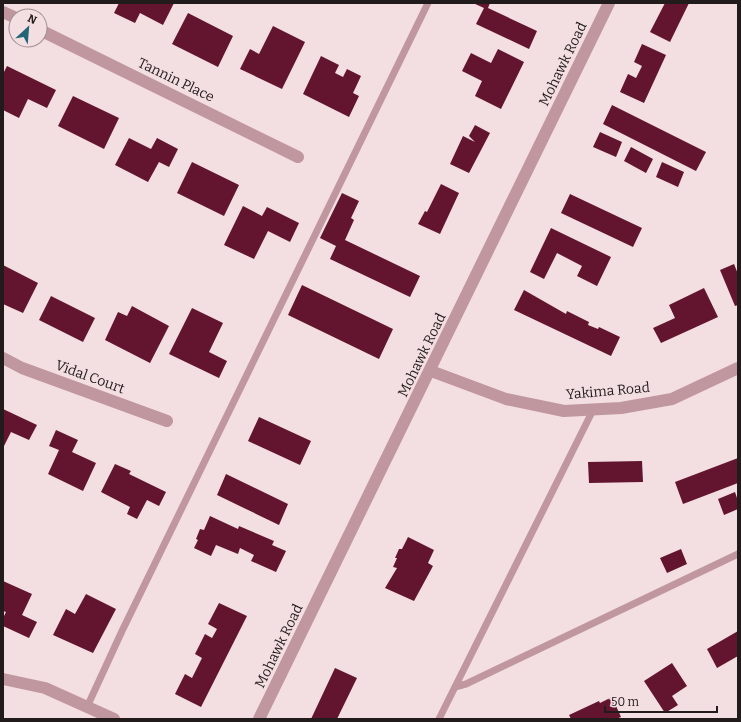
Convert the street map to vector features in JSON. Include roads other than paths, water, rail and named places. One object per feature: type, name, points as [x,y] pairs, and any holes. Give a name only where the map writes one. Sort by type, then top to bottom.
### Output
[{"type":"street","name":"Mohawk Road","points":[[259,719],[431,371],[609,3]]},
{"type":"street","name":"Tannin Place","points":[[48,34],[298,157]]},
{"type":"street","name":"Vidal Court","points":[[3,358],[22,368],[167,421]]},
{"type":"street","name":"Yakima Road","points":[[431,371],[506,399],[564,411],[621,408],[672,399],[738,368]]},
{"type":"street","points":[[3,679],[45,688],[114,719]]},
{"type":"lane","points":[[87,707],[122,631],[428,3]]},
{"type":"lane","points":[[439,719],[593,410]]},
{"type":"lane","points":[[455,686],[466,684],[738,554]]}]
